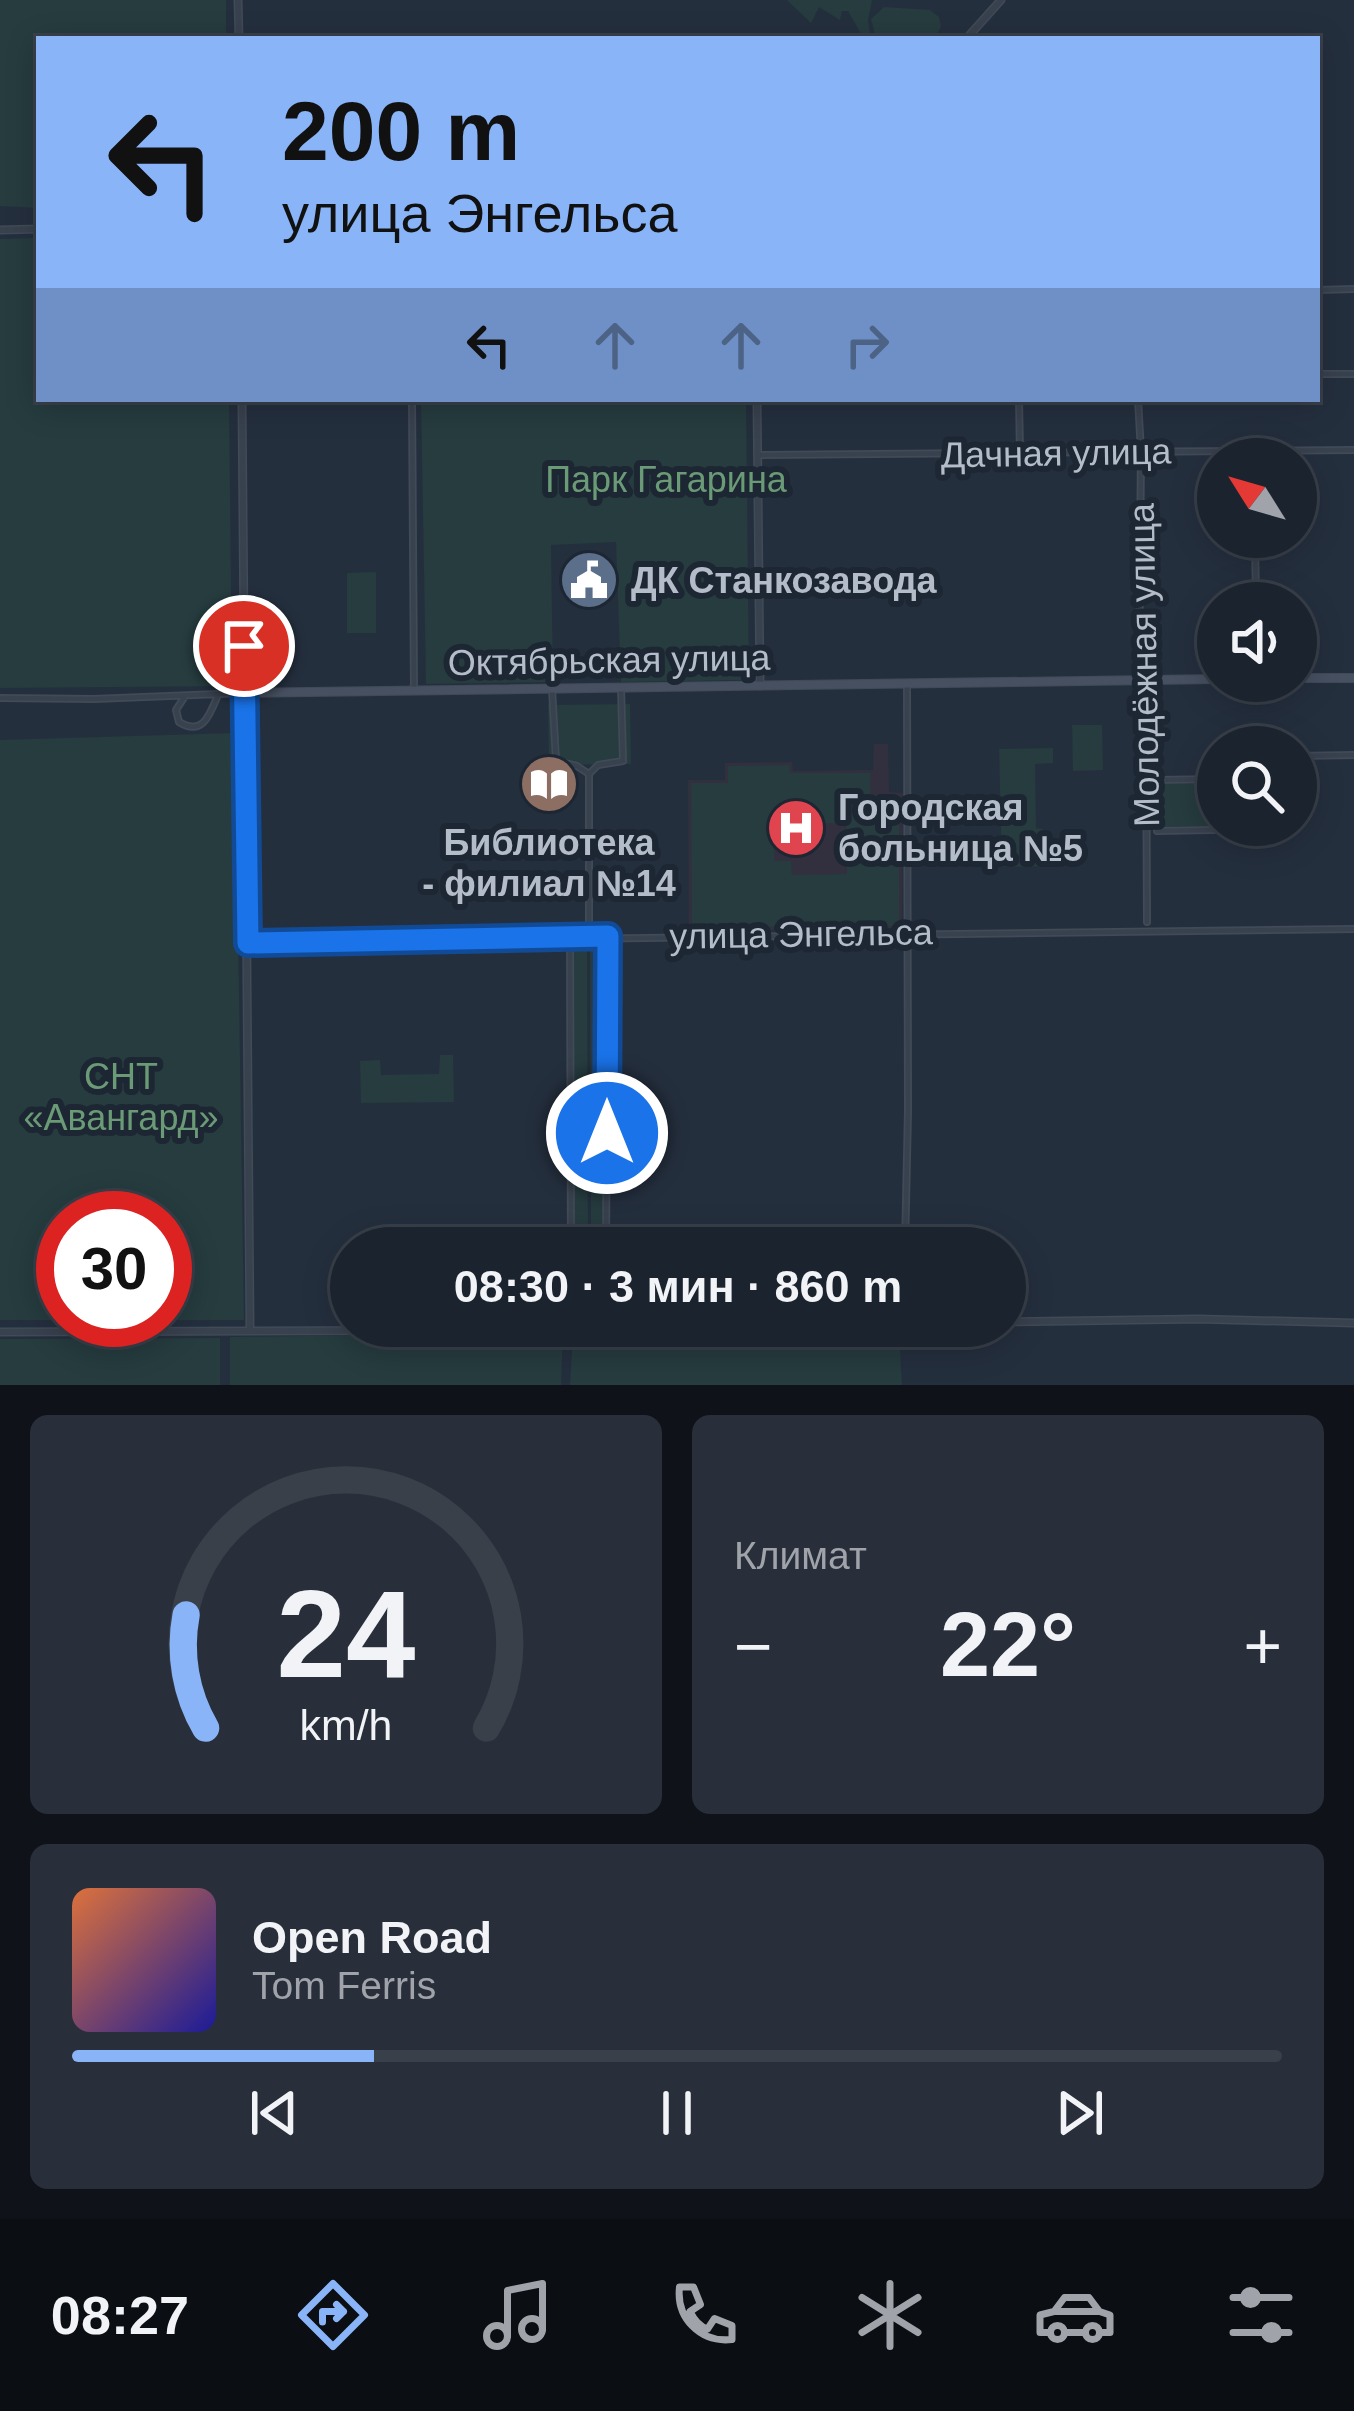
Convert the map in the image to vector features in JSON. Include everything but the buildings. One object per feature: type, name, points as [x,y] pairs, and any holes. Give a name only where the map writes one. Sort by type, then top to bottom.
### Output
[{"type":"main road","points":[[1317,678],[1354,678]]},
{"type":"main road","name":"Октябрьская улица","points":[[244,693],[1197,680]]},
{"type":"street","points":[[238,0],[239,36]]},
{"type":"street","points":[[969,36],[1001,0]]},
{"type":"street","points":[[0,230],[36,229]]},
{"type":"street","points":[[1320,290],[1354,289]]},
{"type":"street","points":[[1320,374],[1354,374]]},
{"type":"street","points":[[242,402],[250,1331]]},
{"type":"street","points":[[412,402],[415,690]]},
{"type":"street","points":[[757,402],[760,686]]},
{"type":"street","points":[[1019,402],[1020,454]]},
{"type":"street","name":"Молодёжная улица","points":[[1138,402],[1146,931]]},
{"type":"street","name":"Дачная улица","points":[[1317,452],[1354,450]]},
{"type":"street","name":"Дачная улица","points":[[758,455],[1197,453]]},
{"type":"street","points":[[904,1227],[908,684]]},
{"type":"street","points":[[589,936],[589,773],[598,765],[623,761],[621,687]]},
{"type":"street","points":[[552,688],[556,761],[589,773]]},
{"type":"street","name":"Октябрьская улица","points":[[0,698],[244,693]]},
{"type":"street","points":[[185,697],[176,710],[178,722],[188,728],[201,726],[209,718],[218,695]]},
{"type":"street","points":[[1317,755],[1354,754]]},
{"type":"street","points":[[1159,780],[1197,779]]},
{"type":"street","points":[[1157,831],[1197,830]]},
{"type":"street","name":"улица Энгельса","points":[[248,943],[1354,929]]},
{"type":"street","points":[[606,1227],[608,936]]},
{"type":"street","points":[[570,937],[571,1227]]},
{"type":"street","points":[[1026,1322],[1354,1323]]},
{"type":"street","points":[[0,1332],[330,1331]]},
{"type":"shaded area","name":"Городская больница №5","points":[[874,744],[888,744],[889,792],[903,793],[902,928],[689,931],[688,780],[725,780],[725,763],[792,762],[793,771],[873,770]]},
{"type":"green space","points":[[0,0],[226,0],[226,36],[36,36],[36,208],[0,206]]},
{"type":"green space","points":[[787,0],[872,0],[867,36],[862,36],[848,11],[842,11],[840,20],[819,7],[811,23]]},
{"type":"green space","points":[[884,7],[930,10],[939,17],[941,27],[936,36],[875,36],[871,19]]},
{"type":"green space","points":[[36,238],[36,402],[229,402],[232,686],[0,688],[0,239]]},
{"type":"green space","name":"Парк Гагарина","points":[[421,402],[746,402],[749,680],[621,682],[616,542],[551,545],[553,682],[426,684]]},
{"type":"green space","points":[[376,572],[376,633],[347,633],[347,573]]},
{"type":"green space","points":[[630,704],[631,764],[549,765],[548,705]]},
{"type":"green space","points":[[1072,725],[1102,725],[1103,770],[1073,771]]},
{"type":"green space","name":"СНТ «Авангард»","points":[[235,733],[244,1320],[192,1320],[192,1191],[36,1191],[36,1320],[0,1320],[0,740]]},
{"type":"green space","points":[[1053,748],[1053,763],[1035,764],[1036,828],[1043,829],[1044,851],[1051,852],[1051,866],[1002,867],[999,749]]},
{"type":"green space","name":"Городская больница №5","points":[[789,765],[790,773],[870,773],[870,795],[899,795],[899,926],[692,927],[691,783],[728,783],[728,766]],"holes":[[[793,823],[846,823],[847,874],[792,875],[791,861],[774,861],[774,836],[792,835]]]},
{"type":"green space","points":[[1197,783],[1197,826],[1152,827],[1151,784]]},
{"type":"green space","points":[[572,944],[587,944],[588,1227],[573,1227]]},
{"type":"green space","points":[[590,944],[604,944],[604,1227],[591,1227]]},
{"type":"green space","points":[[440,1055],[453,1055],[454,1102],[361,1103],[360,1061],[380,1060],[381,1075],[439,1074]]},
{"type":"green space","points":[[330,1335],[330,1347],[562,1347],[561,1385],[230,1385],[230,1337]]},
{"type":"green space","points":[[192,1338],[220,1338],[220,1385],[0,1385],[0,1339],[36,1339],[36,1347],[192,1347]]},
{"type":"green space","points":[[572,1347],[900,1347],[902,1385],[570,1385]]},
{"type":"place","name":"ДК Станкозавода","points":[[589,580]]},
{"type":"place","name":"Библиотека - филиал №14","points":[[549,784]]},
{"type":"place","name":"Городская больница №5","points":[[796,828]]},
{"type":"route","points":[[244,646],[248,943],[608,936],[607,1133]]}]
